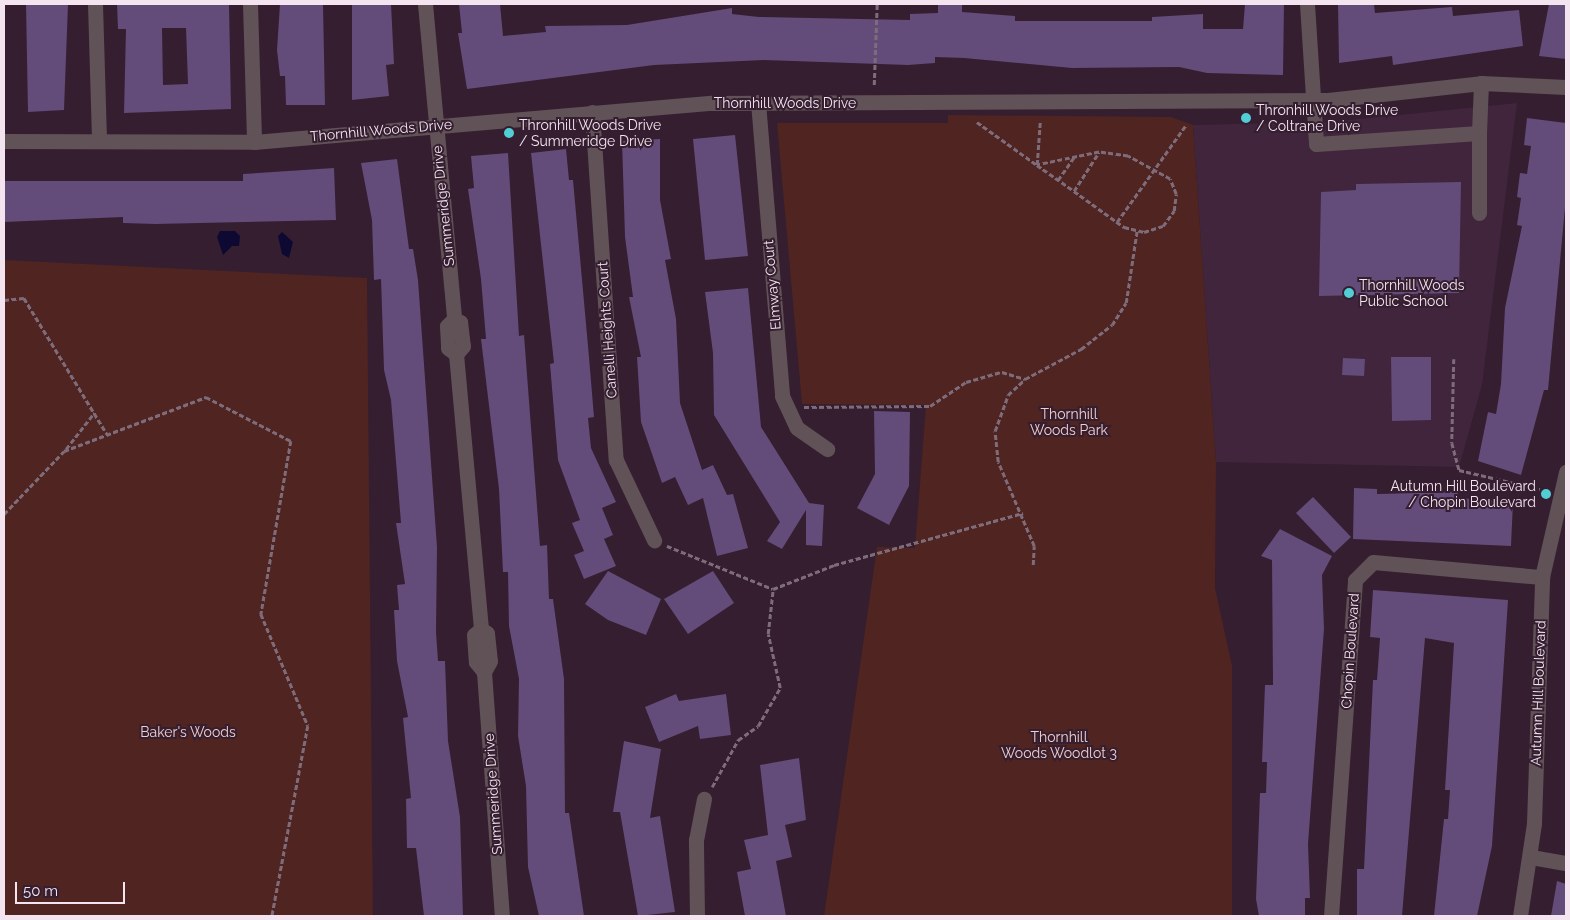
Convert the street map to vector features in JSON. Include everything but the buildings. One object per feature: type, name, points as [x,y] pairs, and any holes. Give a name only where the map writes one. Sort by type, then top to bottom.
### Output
[{"type":"street","points":[[95,4],[99,140]]},
{"type":"street","points":[[250,4],[254,142]]},
{"type":"street","name":"Summeridge Drive","points":[[425,4],[434,126],[454,319],[460,322],[462,338],[456,354],[481,629],[487,633],[490,661],[484,672],[502,916]]},
{"type":"street","points":[[1307,4],[1310,100],[1316,144],[1479,132]]},
{"type":"street","points":[[1479,213],[1481,83]]},
{"type":"street","name":"Thornhill Woods Drive","points":[[4,141],[254,142],[592,112],[758,102],[1310,100],[1481,83],[1566,87]]},
{"type":"street","name":"Elmway Court","points":[[758,102],[782,396],[797,428],[827,448]]},
{"type":"street","name":"Canelli Heights Court","points":[[592,112],[616,460],[654,540]]},
{"type":"street","name":"Autumn Hill Boulevard","points":[[1520,916],[1532,857],[1542,577],[1566,472]]},
{"type":"street","name":"Chopin Boulevard","points":[[1331,916],[1355,580],[1373,562],[1542,577]]},
{"type":"street","points":[[697,916],[696,840],[704,799]]},
{"type":"street","points":[[1532,857],[1566,863]]},
{"type":"path","points":[[874,85],[877,4]]},
{"type":"path","points":[[977,122],[1037,165],[1058,180],[1074,191],[1117,222],[1137,230],[1163,226],[1174,210],[1176,194],[1170,179],[1156,169],[1128,156],[1099,152],[1076,155],[1037,165]]},
{"type":"path","points":[[1037,165],[1040,122]]},
{"type":"path","points":[[1117,222],[1186,125]]},
{"type":"path","points":[[1074,191],[1099,152]]},
{"type":"path","points":[[1058,180],[1076,155]]},
{"type":"path","points":[[1033,565],[1034,546],[1023,513],[998,462],[995,431],[1008,395],[1024,379],[1081,349],[1112,325],[1126,303],[1137,230]]},
{"type":"path","points":[[4,300],[24,298],[107,434]]},
{"type":"path","points":[[1454,359],[1452,443],[1459,470],[1540,489]]},
{"type":"path","points":[[802,407],[930,406],[966,382],[1002,372],[1024,379]]},
{"type":"path","points":[[64,451],[206,397],[291,441],[261,614],[308,726],[272,916]]},
{"type":"path","points":[[4,514],[64,451],[94,413]]},
{"type":"path","points":[[654,540],[774,589],[834,565],[1023,513]]},
{"type":"path","points":[[704,799],[738,740],[764,718],[780,688],[768,634],[774,589]]},
{"type":"shaded area","name":"Thornhill Woods Public School","points":[[1517,103],[1482,385],[1459,467],[1216,462],[1193,125],[1330,122]]},
{"type":"shaded area","points":[[220,231],[235,231],[240,236],[239,246],[232,246],[223,255],[217,237]]},
{"type":"shaded area","points":[[282,232],[293,242],[289,258],[282,254],[278,236]]},
{"type":"green space","points":[[948,115],[1171,117],[1193,125],[1216,462],[1215,588],[1232,666],[1232,916],[824,916],[877,547],[915,548],[926,405],[802,404],[777,123],[948,123]]},
{"type":"green space","name":"Baker's Woods","points":[[4,260],[367,278],[373,916],[4,916]]},
{"type":"place","name":"Thronhill Woods Drive / Coltrane Drive","points":[[1246,118]]},
{"type":"place","name":"Thronhill Woods Drive / Summeridge Drive","points":[[509,133]]},
{"type":"place","name":"Thornhill Woods Public School","points":[[1349,293]]},
{"type":"place","name":"Autumn Hill Boulevard / Chopin Boulevard","points":[[1546,494]]},
{"type":"park label","name":"Thornhill Woods Park","points":[[1069,422]]},
{"type":"park label","name":"Thornhill Woods Woodlot 3","points":[[1059,746]]}]
